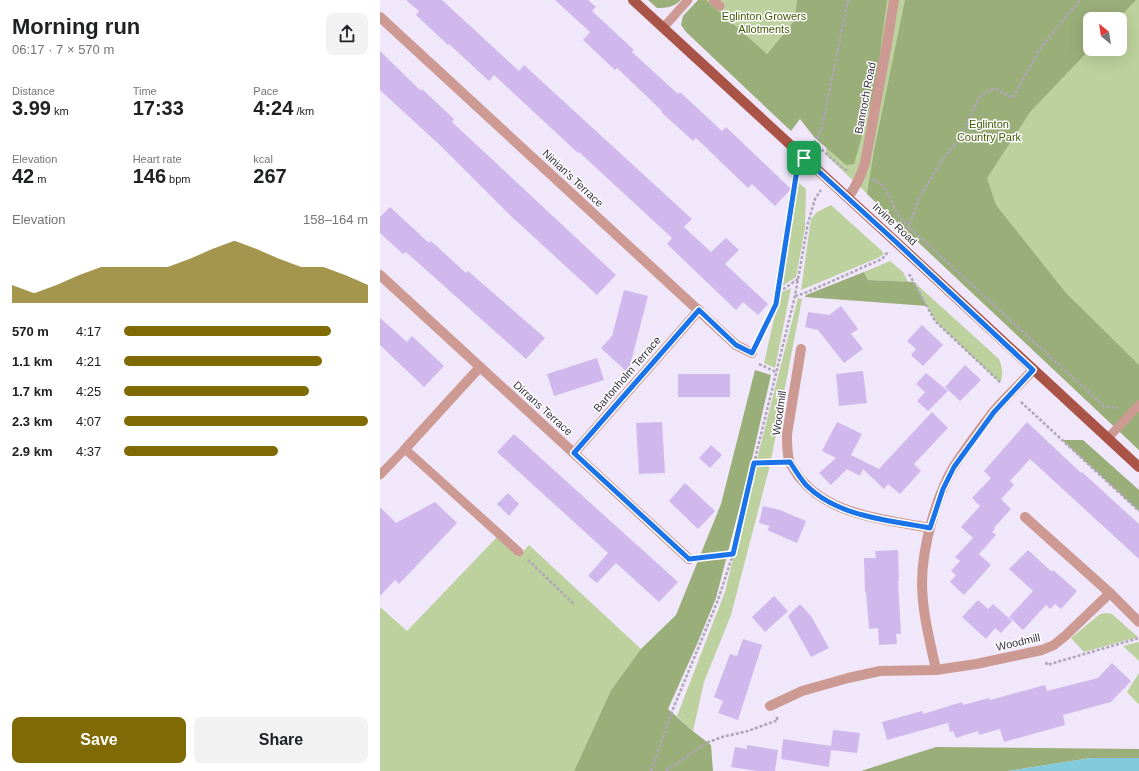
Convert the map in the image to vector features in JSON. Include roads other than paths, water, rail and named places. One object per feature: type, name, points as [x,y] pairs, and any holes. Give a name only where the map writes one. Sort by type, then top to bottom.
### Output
[{"type":"main road","name":"Irvine Road","points":[[633,0],[1139,467]]},
{"type":"street","name":"Bannoch Road","points":[[848,197],[861,176],[865,163],[894,0]]},
{"type":"street","name":"Ninian's Terrace","points":[[380,18],[736,345],[752,353]]},
{"type":"street","name":"Dirrans Terrace","points":[[380,276],[689,559]]},
{"type":"street","name":"Bartonholm Terrace","points":[[574,453],[699,310]]},
{"type":"street","name":"Woodmill","points":[[801,349],[787,434],[787,448],[790,462],[805,484],[832,504],[851,512],[930,528]]},
{"type":"street","points":[[405,449],[480,367]]},
{"type":"street","points":[[936,670],[924,613],[922,582],[924,552],[930,528],[943,489],[954,467],[994,412],[1033,370]]},
{"type":"street","points":[[1025,517],[1110,593],[1139,622]]},
{"type":"street","name":"Woodmill","points":[[770,706],[802,691],[880,671],[936,670],[976,664],[1042,650],[1065,636],[1110,593]]},
{"type":"lane","points":[[663,28],[688,0]]},
{"type":"lane","points":[[1108,438],[1139,405]]},
{"type":"lane","points":[[380,475],[405,449],[519,552]]},
{"type":"water","points":[[1091,758],[1139,758],[1139,771],[1008,771]]},
{"type":"park label","name":"Eglinton Growers Allotments","points":[[764,22]]},
{"type":"park label","name":"Eglinton Country Park","points":[[989,130]]}]
